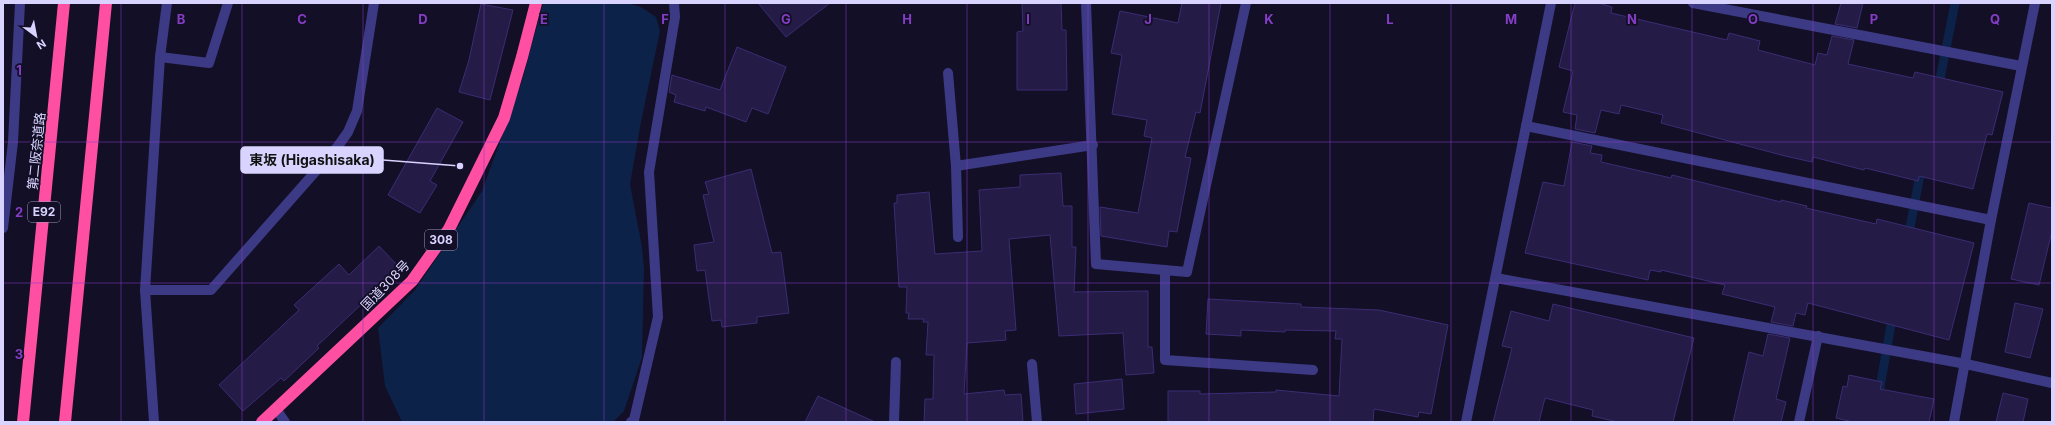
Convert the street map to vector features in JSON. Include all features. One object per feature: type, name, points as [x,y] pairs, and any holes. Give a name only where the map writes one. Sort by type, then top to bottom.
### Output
[{"type":"highway","name":"第二阪奈道路","points":[[23,422],[64,3]]},
{"type":"highway","points":[[65,422],[106,3]]},
{"type":"highway","name":"国道308号","points":[[262,422],[412,281],[449,229],[504,118],[536,3]]},
{"type":"street","points":[[3,228],[13,142],[20,3]]},
{"type":"street","points":[[154,422],[145,290],[160,57],[167,3]]},
{"type":"street","points":[[160,57],[209,63],[228,3]]},
{"type":"street","points":[[145,290],[211,290],[338,146],[348,132],[357,111],[374,3]]},
{"type":"street","points":[[634,421],[658,317],[650,172],[676,17],[674,3]]},
{"type":"street","points":[[1086,3],[1093,145],[1096,264],[1187,272],[1246,3]]},
{"type":"street","points":[[1466,422],[1551,3]]},
{"type":"street","points":[[1693,3],[2022,66]]},
{"type":"street","points":[[1954,422],[1966,364],[1991,220],[2035,3]]},
{"type":"street","points":[[948,73],[956,166],[958,237]]},
{"type":"street","points":[[1526,126],[1991,220]]},
{"type":"street","points":[[956,166],[1093,145]]},
{"type":"street","points":[[1165,270],[1165,360],[1313,370]]},
{"type":"street","points":[[1496,278],[1818,336],[1966,364],[2052,383]]},
{"type":"street","points":[[1799,422],[1818,336]]},
{"type":"street","points":[[894,422],[896,362]]},
{"type":"street","points":[[1032,364],[1037,422]]},
{"type":"street","points":[[276,408],[285,422]]},
{"type":"water","points":[[543,3],[627,3],[641,7],[656,17],[660,31],[630,184],[642,247],[644,269],[642,357],[624,411],[613,422],[402,422],[385,386],[378,328],[415,290],[482,191],[522,81]]},
{"type":"building","points":[[758,3],[830,3],[786,37]]},
{"type":"building","points":[[1022,3],[1061,3],[1062,30],[1066,30],[1067,90],[1017,90],[1017,32],[1023,31]]},
{"type":"building","points":[[1182,3],[1221,3],[1200,113],[1196,112],[1185,157],[1191,158],[1177,232],[1169,231],[1167,247],[1101,236],[1100,207],[1138,213],[1152,138],[1144,136],[1147,120],[1112,114],[1122,55],[1111,53],[1120,11],[1178,23]]},
{"type":"building","points":[[1575,3],[1598,3],[1612,7],[1611,13],[1727,40],[1729,33],[1760,41],[1758,50],[1815,65],[1818,53],[1827,55],[1832,36],[1854,40],[1848,64],[1913,78],[1915,72],[2003,92],[1992,135],[1987,134],[1973,189],[1919,176],[1918,181],[1865,168],[1864,170],[1813,157],[1812,162],[1785,156],[1661,123],[1663,115],[1621,105],[1619,114],[1601,110],[1595,133],[1575,129],[1577,115],[1563,112],[1573,71],[1559,67]]},
{"type":"building","points":[[1841,3],[1863,3],[1857,28],[1835,24]]},
{"type":"building","points":[[481,4],[513,10],[490,100],[459,92],[469,60]]},
{"type":"building","points":[[737,47],[786,67],[768,114],[752,108],[746,122],[706,107],[705,111],[674,102],[676,95],[669,92],[672,75],[720,90]]},
{"type":"building","points":[[437,108],[463,122],[430,181],[437,185],[420,213],[388,195]]},
{"type":"building","points":[[1572,142],[1592,146],[1590,153],[1602,155],[1601,162],[1671,178],[1672,175],[1781,202],[1781,200],[1807,206],[1806,208],[1876,224],[1877,219],[1974,243],[1949,340],[1808,303],[1805,315],[1796,313],[1793,326],[1771,322],[1775,307],[1722,294],[1725,285],[1661,270],[1661,272],[1650,270],[1648,280],[1525,253],[1543,182],[1564,186]]},
{"type":"building","points":[[751,169],[772,253],[781,252],[789,313],[757,317],[757,323],[722,327],[721,320],[712,321],[705,270],[697,271],[694,245],[714,242],[703,195],[709,194],[705,182]]},
{"type":"building","points":[[1061,173],[1063,206],[1072,206],[1072,247],[1076,247],[1074,292],[1148,291],[1148,347],[1152,347],[1154,373],[1126,375],[1123,333],[1059,336],[1050,235],[1009,239],[1016,330],[1005,331],[1006,340],[967,343],[964,394],[1004,390],[1005,395],[1021,394],[1023,422],[924,422],[925,399],[933,399],[934,355],[926,355],[928,322],[923,322],[924,319],[908,319],[909,313],[906,313],[907,287],[899,287],[894,203],[897,203],[897,195],[929,192],[935,254],[982,251],[979,190],[1020,187],[1020,175]]},
{"type":"building","points":[[2029,203],[2052,208],[2052,231],[2039,285],[2011,279]]},
{"type":"building","points":[[379,246],[400,268],[317,346],[319,348],[284,381],[281,378],[243,411],[219,385],[299,310],[294,305],[339,264],[349,275]]},
{"type":"building","points":[[1208,299],[1301,304],[1301,307],[1379,310],[1448,325],[1431,414],[1419,412],[1418,417],[1374,409],[1373,422],[1168,422],[1168,391],[1200,391],[1200,394],[1276,392],[1276,390],[1339,396],[1342,339],[1335,339],[1336,331],[1285,330],[1285,332],[1241,330],[1241,336],[1206,334]]},
{"type":"building","points":[[2015,303],[2043,309],[2030,358],[2005,352]]},
{"type":"building","points":[[1553,304],[1694,338],[1673,422],[1618,422],[1592,416],[1593,410],[1545,398],[1539,422],[1493,422],[1512,348],[1502,346],[1511,311],[1549,321]]},
{"type":"building","points":[[1768,334],[1790,338],[1776,399],[1786,402],[1781,422],[1733,422],[1749,352],[1763,356]]},
{"type":"building","points":[[1849,375],[1882,382],[1880,389],[1934,399],[1929,422],[1853,422],[1836,418],[1843,386],[1847,387]]},
{"type":"building","points":[[1122,379],[1124,409],[1076,414],[1074,384]]},
{"type":"building","points":[[2003,393],[2028,399],[2023,422],[1996,422]]},
{"type":"building","points":[[818,396],[875,422],[805,422]]},
{"type":"waterway","points":[[1938,89],[1955,3]]},
{"type":"waterway","points":[[1908,238],[1922,164]]},
{"type":"waterway","points":[[1879,393],[1893,313]]},
{"type":"place","name":"東坂 (Higashisaka)","points":[[460,166]]}]
